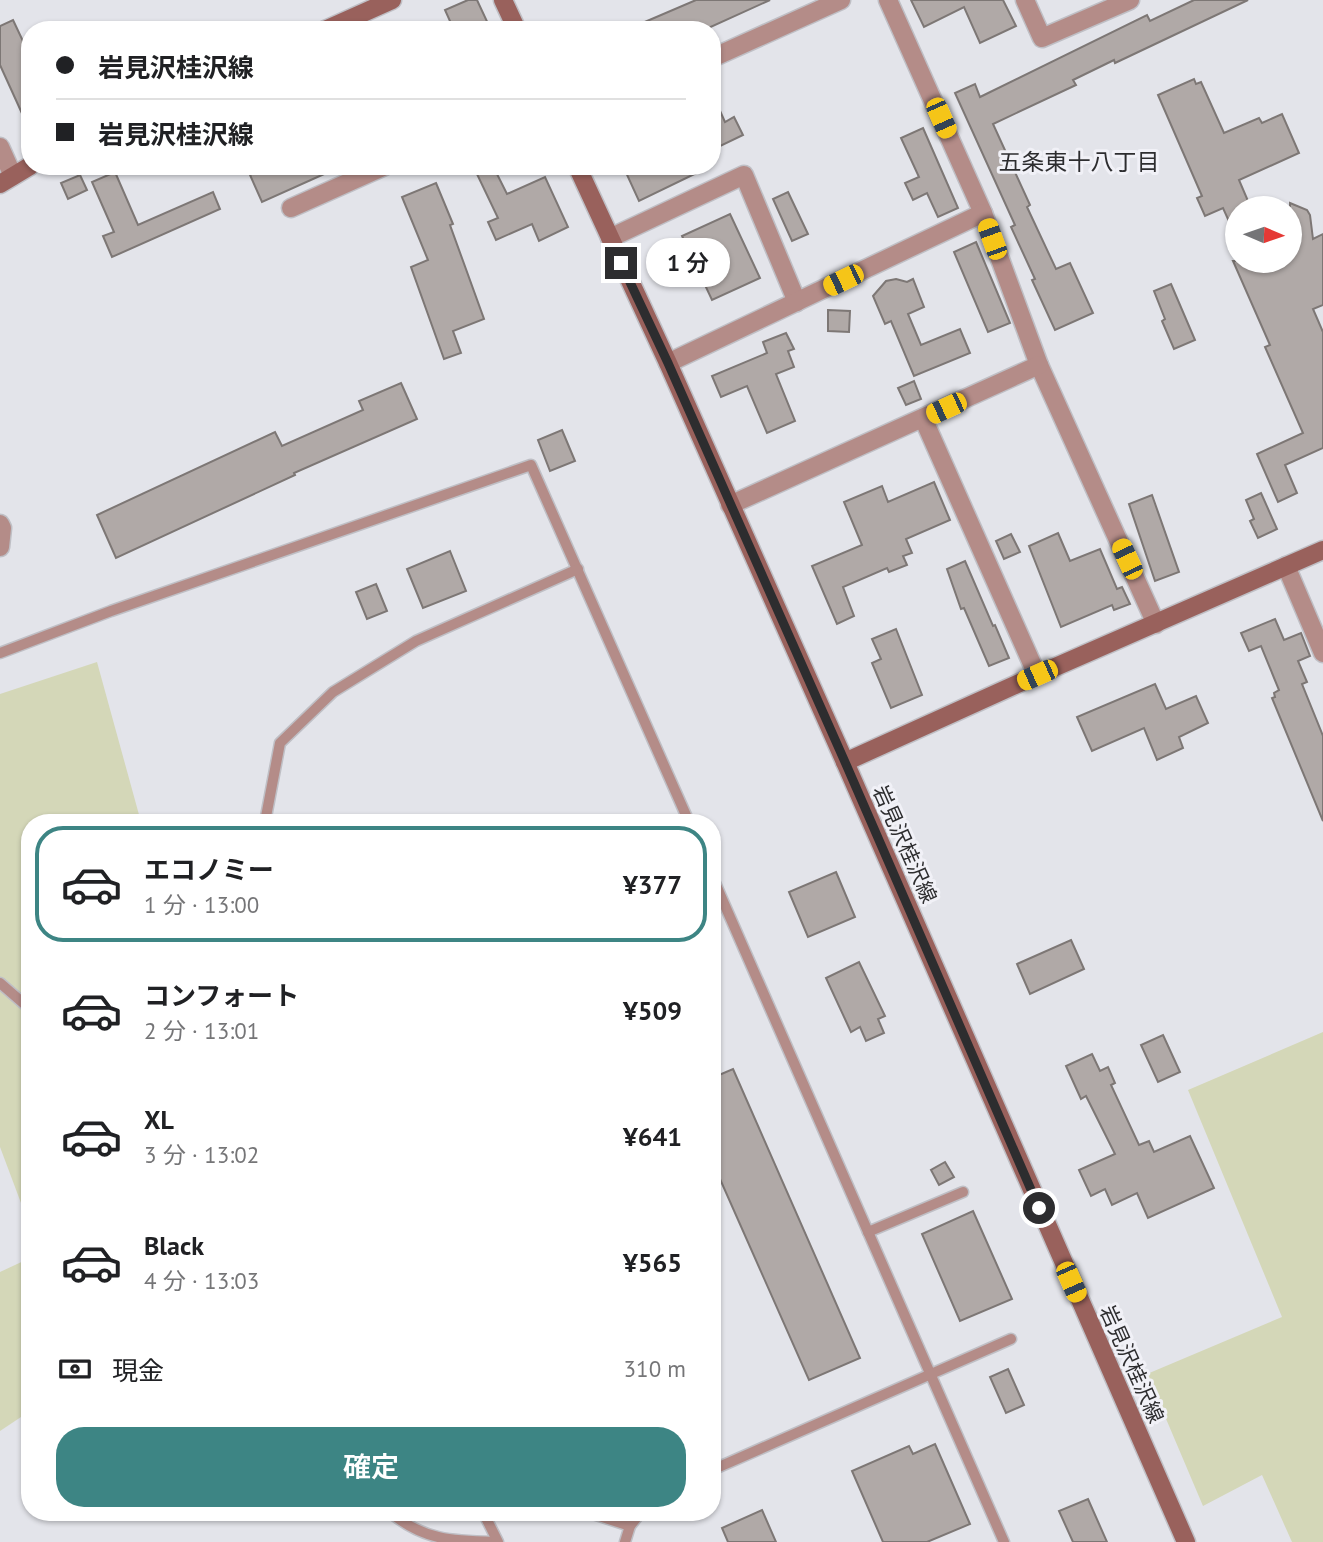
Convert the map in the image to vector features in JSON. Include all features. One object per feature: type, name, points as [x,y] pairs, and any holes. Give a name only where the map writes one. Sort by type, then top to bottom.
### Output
[{"type":"main road","points":[[345,21],[392,0]]},
{"type":"main road","points":[[503,0],[513,21]]},
{"type":"main road","name":"岩見沢桂沢線","points":[[582,175],[845,762],[1186,1542]]},
{"type":"main road","points":[[845,762],[1323,550]]},
{"type":"street","points":[[721,54],[841,0]]},
{"type":"street","points":[[888,0],[982,213],[1039,365],[1156,624]]},
{"type":"street","points":[[1026,0],[1042,38],[1130,0]]},
{"type":"street","points":[[0,147],[6,180]]},
{"type":"street","points":[[291,208],[365,175]]},
{"type":"street","points":[[610,238],[744,175],[797,302]]},
{"type":"street","points":[[668,363],[982,213]]},
{"type":"street","points":[[730,505],[1039,365]]},
{"type":"street","points":[[923,418],[1037,675]]},
{"type":"street","points":[[0,524],[0,547]]},
{"type":"street","points":[[1286,566],[1323,653]]},
{"type":"lane","points":[[0,653],[111,611],[531,465],[685,814]]},
{"type":"lane","points":[[267,814],[280,743],[333,692],[416,641],[578,569]]},
{"type":"lane","points":[[721,897],[1004,1542]]},
{"type":"lane","points":[[0,983],[21,1001]]},
{"type":"lane","points":[[868,1233],[963,1192]]},
{"type":"lane","points":[[721,1466],[1011,1339]]},
{"type":"lane","points":[[400,1521],[430,1536],[450,1541],[498,1542],[487,1521]]},
{"type":"lane","points":[[615,1521],[630,1526]]},
{"type":"lane","points":[[625,1542],[634,1521]]},
{"type":"green space","points":[[97,662],[139,814],[21,814],[21,1203],[0,1147],[0,694]]},
{"type":"green space","points":[[1323,1032],[1323,1542],[1292,1542],[1262,1475],[1203,1506],[1147,1374],[1282,1317],[1188,1090]]},
{"type":"green space","points":[[21,1262],[21,1417],[0,1431],[0,1272]]},
{"type":"building","points":[[468,0],[477,0],[487,21],[450,21],[445,10]]},
{"type":"building","points":[[696,0],[770,0],[721,22],[647,21]]},
{"type":"building","points":[[911,0],[1003,0],[1016,26],[980,43],[964,7],[924,27]]},
{"type":"building","points":[[1194,0],[1248,0],[1115,63],[1114,60],[1073,80],[1076,85],[993,124],[1056,269],[1070,263],[1093,313],[1055,330],[1011,227],[1015,225],[955,93],[975,84],[980,97],[1147,15],[1150,21]]},
{"type":"building","points":[[13,20],[21,37],[21,111],[0,65],[0,26]]},
{"type":"building","points":[[1194,79],[1196,84],[1201,82],[1224,133],[1259,118],[1262,123],[1282,114],[1299,153],[1239,180],[1246,196],[1225,196],[1225,212],[1223,208],[1205,216],[1197,198],[1202,196],[1158,95]]},
{"type":"building","points":[[721,113],[725,122],[734,117],[743,135],[721,146]]},
{"type":"building","points":[[923,128],[958,208],[938,217],[927,193],[913,200],[905,183],[919,177],[901,138]]},
{"type":"building","points":[[80,175],[87,190],[68,199],[61,183]]},
{"type":"building","points":[[108,175],[116,175],[138,225],[213,192],[220,209],[112,257],[103,236],[114,232],[92,182]]},
{"type":"building","points":[[250,175],[322,175],[262,202]]},
{"type":"building","points":[[477,175],[498,175],[507,194],[545,177],[568,227],[539,241],[532,224],[496,240],[488,222],[498,218]]},
{"type":"building","points":[[627,175],[692,175],[639,201]]},
{"type":"building","points":[[436,183],[453,224],[450,225],[484,319],[453,331],[461,353],[444,359],[411,267],[428,260],[402,197]]},
{"type":"building","points":[[788,192],[808,234],[792,241],[773,199]]},
{"type":"building","points":[[1302,208],[1310,215],[1313,239],[1323,234],[1323,305],[1313,309],[1323,332],[1323,448],[1285,465],[1297,493],[1278,502],[1257,454],[1303,433],[1265,347],[1270,345],[1238,273],[1302,273]]},
{"type":"building","points":[[730,214],[760,278],[712,300],[682,236]]},
{"type":"building","points":[[976,242],[1010,323],[988,332],[954,252]]},
{"type":"building","points":[[896,279],[907,282],[913,279],[924,307],[908,314],[921,345],[960,329],[970,353],[914,376],[891,321],[885,324],[873,296],[886,281]]},
{"type":"building","points":[[1171,284],[1195,340],[1174,349],[1162,321],[1165,319],[1154,291]]},
{"type":"building","points":[[828,310],[850,311],[849,332],[828,331]]},
{"type":"building","points":[[786,333],[794,349],[788,351],[794,367],[776,374],[795,421],[767,433],[747,386],[721,397],[712,376],[767,353],[763,342]]},
{"type":"building","points":[[914,381],[921,399],[906,405],[898,388]]},
{"type":"building","points":[[401,383],[417,419],[294,473],[295,475],[116,558],[97,515],[275,432],[282,446],[363,410],[359,401]]},
{"type":"building","points":[[562,430],[575,461],[550,471],[538,440]]},
{"type":"building","points":[[934,482],[950,520],[906,539],[912,553],[903,556],[907,565],[889,572],[887,568],[843,587],[854,616],[837,624],[812,566],[862,545],[844,502],[882,486],[888,502]]},
{"type":"building","points":[[1261,493],[1277,529],[1258,538],[1250,521],[1254,519],[1246,500]]},
{"type":"building","points":[[1152,495],[1179,572],[1155,581],[1129,504]]},
{"type":"building","points":[[1058,533],[1070,561],[1100,549],[1117,589],[1122,587],[1130,604],[1114,610],[1112,605],[1061,627],[1029,546]]},
{"type":"building","points":[[1011,534],[1020,552],[1004,559],[996,541]]},
{"type":"building","points":[[450,551],[466,591],[423,608],[407,569]]},
{"type":"building","points":[[965,561],[1009,658],[989,666],[964,608],[961,609],[947,569]]},
{"type":"building","points":[[376,584],[387,611],[367,619],[356,592]]},
{"type":"building","points":[[1275,619],[1284,640],[1301,633],[1310,656],[1298,661],[1307,682],[1302,684],[1323,736],[1323,821],[1272,698],[1279,690],[1261,646],[1249,651],[1241,633]]},
{"type":"building","points":[[896,629],[922,695],[891,708],[872,663],[881,659],[872,639]]},
{"type":"building","points":[[1155,684],[1166,709],[1196,696],[1208,723],[1179,737],[1183,748],[1157,760],[1144,728],[1092,751],[1077,717]]},
{"type":"building","points":[[836,872],[855,917],[808,937],[789,892]]},
{"type":"building","points":[[1071,940],[1084,969],[1030,994],[1017,964]]},
{"type":"building","points":[[859,962],[885,1016],[878,1019],[884,1033],[866,1041],[860,1027],[851,1032],[826,978]]},
{"type":"building","points":[[1163,1035],[1180,1072],[1158,1082],[1141,1045]]},
{"type":"building","points":[[1092,1054],[1100,1071],[1108,1067],[1115,1083],[1111,1085],[1139,1145],[1149,1141],[1154,1152],[1190,1136],[1214,1188],[1148,1218],[1137,1193],[1112,1205],[1105,1189],[1091,1196],[1079,1170],[1115,1154],[1086,1096],[1081,1099],[1066,1066]]},
{"type":"building","points":[[733,1069],[860,1358],[809,1380],[721,1181],[721,1074]]},
{"type":"building","points":[[945,1162],[954,1177],[939,1185],[931,1170]]},
{"type":"building","points":[[973,1211],[1012,1299],[960,1321],[922,1234]]},
{"type":"building","points":[[1008,1369],[1024,1405],[1006,1413],[990,1377]]},
{"type":"building","points":[[935,1444],[970,1524],[927,1542],[883,1542],[852,1471],[909,1446],[913,1454]]},
{"type":"building","points":[[1088,1499],[1107,1542],[1073,1542],[1059,1511]]},
{"type":"building","points":[[762,1510],[776,1542],[728,1542],[722,1528]]},
{"type":"district","name":"五条東十八丁目","points":[[1079,161]]},
{"type":"route","points":[[621,263],[845,762],[1039,1208]]}]
